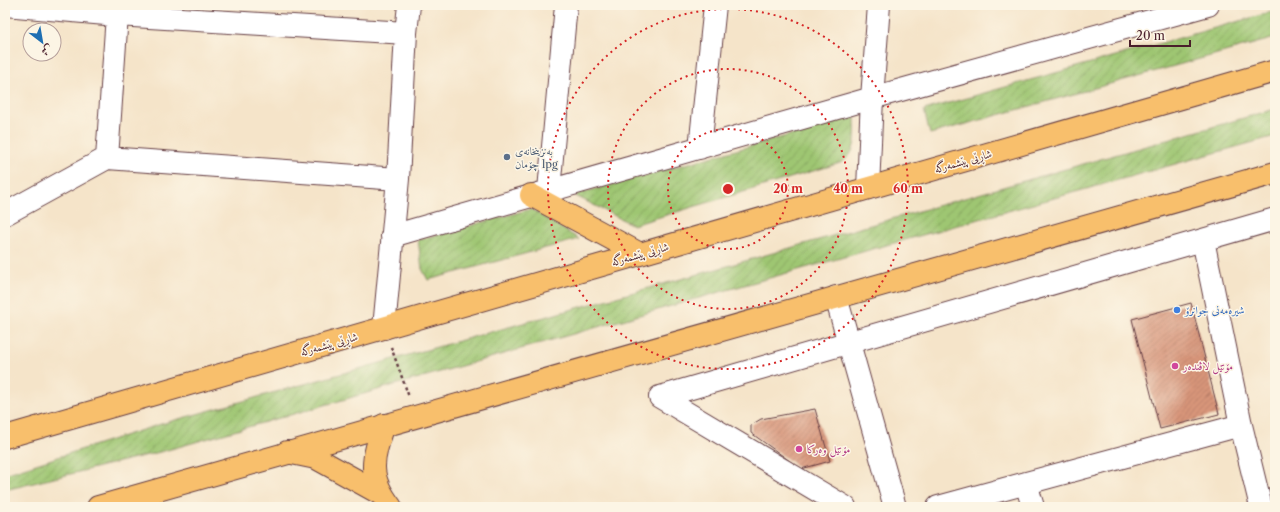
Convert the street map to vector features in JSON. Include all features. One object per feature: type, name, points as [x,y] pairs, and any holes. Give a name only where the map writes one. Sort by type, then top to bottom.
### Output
[{"type":"main road","name":"شاڕێی پێشمەرگە","points":[[5,437],[1275,71]]},
{"type":"main road","points":[[98,507],[287,452],[1275,173]]},
{"type":"main road","points":[[540,192],[640,254]]},
{"type":"main road","points":[[384,425],[374,454],[374,473],[386,501]]},
{"type":"main road","points":[[287,452],[316,458],[386,501]]},
{"type":"street","points":[[5,5],[87,9],[117,15],[406,33]]},
{"type":"street","points":[[384,328],[398,180],[406,33],[409,5]]},
{"type":"street","points":[[540,192],[566,5]]},
{"type":"street","points":[[700,148],[715,5]]},
{"type":"street","points":[[868,188],[872,98],[879,5]]},
{"type":"street","points":[[392,236],[540,192],[700,148],[872,98],[1208,5]]},
{"type":"street","points":[[107,158],[117,15]]},
{"type":"street","points":[[5,214],[107,158],[398,180]]},
{"type":"street","points":[[845,507],[660,397],[1275,219]]},
{"type":"street","points":[[1202,240],[1241,425],[1261,507]]},
{"type":"street","points":[[836,297],[895,507]]},
{"type":"street","points":[[938,507],[1241,425]]},
{"type":"street","points":[[1026,483],[1033,507]]},
{"type":"path","points":[[384,328],[416,416]]},
{"type":"green space","points":[[1275,11],[1275,38],[930,134],[924,110]]},
{"type":"green space","points":[[1275,109],[1275,136],[741,286],[164,451],[5,490],[5,474],[161,424],[724,267]]},
{"type":"green space","points":[[855,117],[855,143],[850,154],[840,163],[633,225],[574,195]]},
{"type":"green space","points":[[531,209],[579,239],[428,280],[422,269],[418,240]]},
{"type":"building","name":"مۆتێل لاڤندەر","points":[[1191,303],[1219,414],[1160,429],[1132,319]]},
{"type":"building","name":"مۆتێل وەرکا","points":[[815,409],[830,461],[801,469],[751,433],[751,425],[761,419]]},
{"type":"place","name":"بەنزینخانەی چۆمان lpg","points":[[507,157]]},
{"type":"place","name":"شیرەمەنی جوانرۆ","points":[[1177,310]]},
{"type":"place","name":"مۆتێل لاڤندەر","points":[[1175,366]]},
{"type":"place","name":"مۆتێل وەرکا","points":[[799,449]]}]
